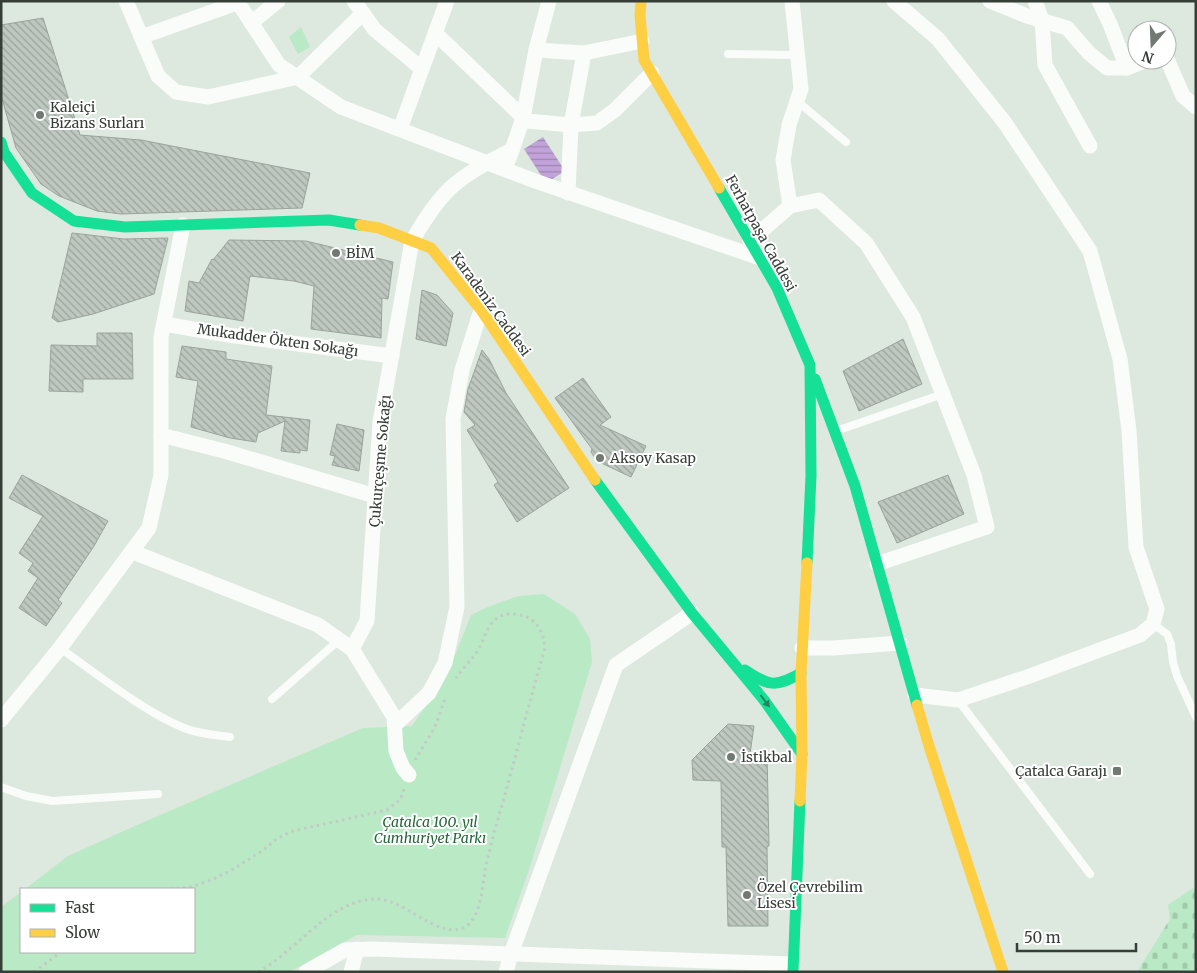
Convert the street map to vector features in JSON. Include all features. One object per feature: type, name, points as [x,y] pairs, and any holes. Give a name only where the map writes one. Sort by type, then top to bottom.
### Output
[{"type":"street","points":[[126,1],[158,76],[176,92],[208,97],[298,77],[359,7],[375,30],[422,69]]},
{"type":"street","points":[[251,23],[278,1]]},
{"type":"street","points":[[505,170],[523,118],[536,50],[549,1]]},
{"type":"street","name":"Ferhatpaşa Caddesi","points":[[641,1],[640,15],[644,60],[777,288],[810,364],[811,476],[801,673],[802,754],[793,968]]},
{"type":"street","points":[[790,206],[783,160],[788,125],[801,89],[792,1]]},
{"type":"street","points":[[894,1],[938,39],[999,115],[1090,251],[1120,359],[1129,431],[1136,547],[1157,609],[1153,624],[1140,634],[1027,677],[958,700],[915,695]]},
{"type":"street","points":[[990,1],[1067,28],[1089,53],[1107,68],[1127,68]]},
{"type":"street","points":[[1035,1],[1042,20],[1045,65],[1090,146]]},
{"type":"street","points":[[1099,1],[1127,66]]},
{"type":"street","points":[[141,37],[237,2],[279,65],[341,107],[505,170],[760,258]]},
{"type":"street","points":[[400,129],[445,2]]},
{"type":"street","points":[[435,33],[527,121],[572,125],[597,123],[615,110],[652,73]]},
{"type":"street","points":[[536,50],[584,53],[642,41]]},
{"type":"street","points":[[568,192],[572,125],[584,53]]},
{"type":"street","points":[[1172,70],[1184,96],[1196,107]]},
{"type":"street","name":"Karadeniz Caddesi","points":[[1,142],[4,152],[32,193],[74,221],[124,226],[329,220],[379,228],[431,248],[481,310],[608,500],[692,614],[764,700],[802,754]]},
{"type":"street","name":"Çukurçeşme Sokağı","points":[[352,649],[367,621],[380,422],[412,241],[424,219],[454,185],[487,163],[512,150]]},
{"type":"street","points":[[750,241],[790,206],[819,200],[866,242],[913,317],[974,475],[988,527],[877,564]]},
{"type":"street","points":[[1,720],[60,648],[149,528],[161,475],[161,337],[183,225]]},
{"type":"street","points":[[396,724],[429,693],[445,663],[458,607],[454,419],[462,370],[481,310]]},
{"type":"street","name":"Mukadder Ökten Sokağı","points":[[164,324],[228,335],[392,356]]},
{"type":"street","points":[[810,364],[855,486],[915,695],[1003,972]]},
{"type":"street","points":[[161,435],[224,451],[375,496]]},
{"type":"street","points":[[133,552],[318,625],[352,649],[390,709],[396,724],[396,751],[403,768],[409,775]]},
{"type":"street","points":[[506,972],[616,665],[692,614]]},
{"type":"street","points":[[802,648],[833,648],[900,643]]},
{"type":"street","name":"Karadeniz Caddesi","points":[[734,663],[766,684],[784,684],[801,673]]},
{"type":"street","points":[[306,972],[345,950],[372,949],[793,968]]},
{"type":"street","points":[[351,972],[357,950]]},
{"type":"lane","points":[[728,54],[797,55]]},
{"type":"lane","points":[[797,101],[846,142]]},
{"type":"lane","points":[[835,432],[942,394]]},
{"type":"lane","points":[[1153,624],[1167,634],[1177,676],[1196,717]]},
{"type":"lane","points":[[272,699],[339,640]]},
{"type":"lane","points":[[60,648],[124,693],[166,719],[196,732],[230,737]]},
{"type":"lane","points":[[958,700],[1090,874]]},
{"type":"lane","points":[[1,787],[39,800],[52,801],[158,794]]},
{"type":"path","points":[[258,972],[272,964],[348,904],[376,898],[391,900],[433,924],[451,930],[465,927],[472,920],[478,909],[490,843],[545,648],[540,628],[529,618],[517,614],[505,614],[497,618],[490,624],[476,653],[453,683]]},
{"type":"path","points":[[177,888],[211,880],[230,871],[262,852],[278,838],[293,831],[387,810],[400,800],[413,764],[435,727],[450,689]]},
{"type":"path","points":[[34,972],[60,953]]},
{"type":"green space","points":[[301,27],[310,47],[298,54],[289,37]]},
{"type":"green space","name":"Çatalca 100. yıl Cumhuriyet Parkı","points":[[544,594],[575,614],[590,639],[592,662],[531,864],[505,938],[357,935],[289,972],[1,972],[1,907],[20,893],[20,953],[195,953],[195,888],[26,888],[68,856],[363,728],[412,726],[448,673],[471,615],[518,596]]},
{"type":"green space","points":[[1196,886],[1196,972],[1137,972],[1170,919],[1168,905]]},
{"type":"shaded area","points":[[543,137],[565,171],[546,183],[524,149]]},
{"type":"building","name":"Kaleiçi Bizans Surları","points":[[43,18],[80,135],[141,140],[310,173],[302,208],[121,214],[97,211],[59,196],[41,184],[16,148],[1,95],[1,25]]},
{"type":"building","points":[[72,233],[124,239],[168,238],[154,294],[93,314],[58,322],[52,318]]},
{"type":"building","points":[[229,240],[306,241],[393,262],[388,299],[382,298],[381,338],[311,329],[314,286],[294,281],[250,276],[243,321],[185,311],[189,281],[199,283],[212,259]]},
{"type":"building","points":[[422,290],[437,295],[453,313],[446,346],[416,339]]},
{"type":"building","points":[[97,333],[132,333],[133,379],[83,379],[83,392],[49,391],[51,345],[97,346]]},
{"type":"building","points":[[903,339],[922,384],[859,411],[843,371]]},
{"type":"building","points":[[182,346],[226,352],[226,359],[272,366],[266,415],[310,420],[307,451],[300,450],[300,453],[281,451],[285,421],[258,433],[256,442],[230,438],[191,427],[198,381],[176,377]]},
{"type":"building","points":[[482,350],[489,359],[506,393],[569,488],[517,522],[494,485],[498,482],[467,430],[475,425],[464,412],[468,389]]},
{"type":"building","points":[[583,378],[611,417],[600,425],[646,446],[631,477],[597,461],[591,452],[592,449],[555,398]]},
{"type":"building","points":[[337,424],[364,430],[359,471],[332,465],[335,456],[330,455]]},
{"type":"building","points":[[22,475],[108,521],[94,546],[58,600],[62,603],[46,626],[19,608],[38,578],[28,571],[33,563],[19,553],[43,516],[9,498]]},
{"type":"building","points":[[948,475],[964,514],[897,543],[878,502]]},
{"type":"building","points":[[728,724],[754,726],[750,754],[767,753],[768,926],[728,926],[726,847],[722,847],[721,781],[693,780],[692,760]]},
{"type":"traffic: fast","points":[[1,142],[4,152],[32,193],[74,221],[125,227],[329,220],[360,225]]},
{"type":"traffic: fast","points":[[719,188],[777,288],[810,365],[811,476],[807,563]]},
{"type":"traffic: fast","points":[[815,379],[855,486],[917,705]]},
{"type":"traffic: fast","points":[[595,480],[692,613],[764,700],[802,754]]},
{"type":"traffic: fast","points":[[745,670],[766,682],[772,683],[785,681],[801,673]]},
{"type":"traffic: fast","points":[[793,972],[800,801]]},
{"type":"traffic: slow","points":[[641,1],[640,15],[644,60],[719,188]]},
{"type":"traffic: slow","points":[[360,225],[379,228],[431,248],[481,310],[595,480]]},
{"type":"traffic: slow","points":[[800,801],[802,754],[801,673],[807,563]]},
{"type":"traffic: slow","points":[[917,705],[1003,972]]},
{"type":"place","name":"Kaleiçi Bizans Surları","points":[[40,115]]},
{"type":"place","name":"BİM","points":[[336,253]]},
{"type":"place","name":"Aksoy Kasap","points":[[600,458]]},
{"type":"place","name":"İstikbal","points":[[731,757]]},
{"type":"place","name":"Çatalca Garajı","points":[[1117,771]]},
{"type":"place","name":"Özel Çevrebilim Lisesi","points":[[747,895]]}]
